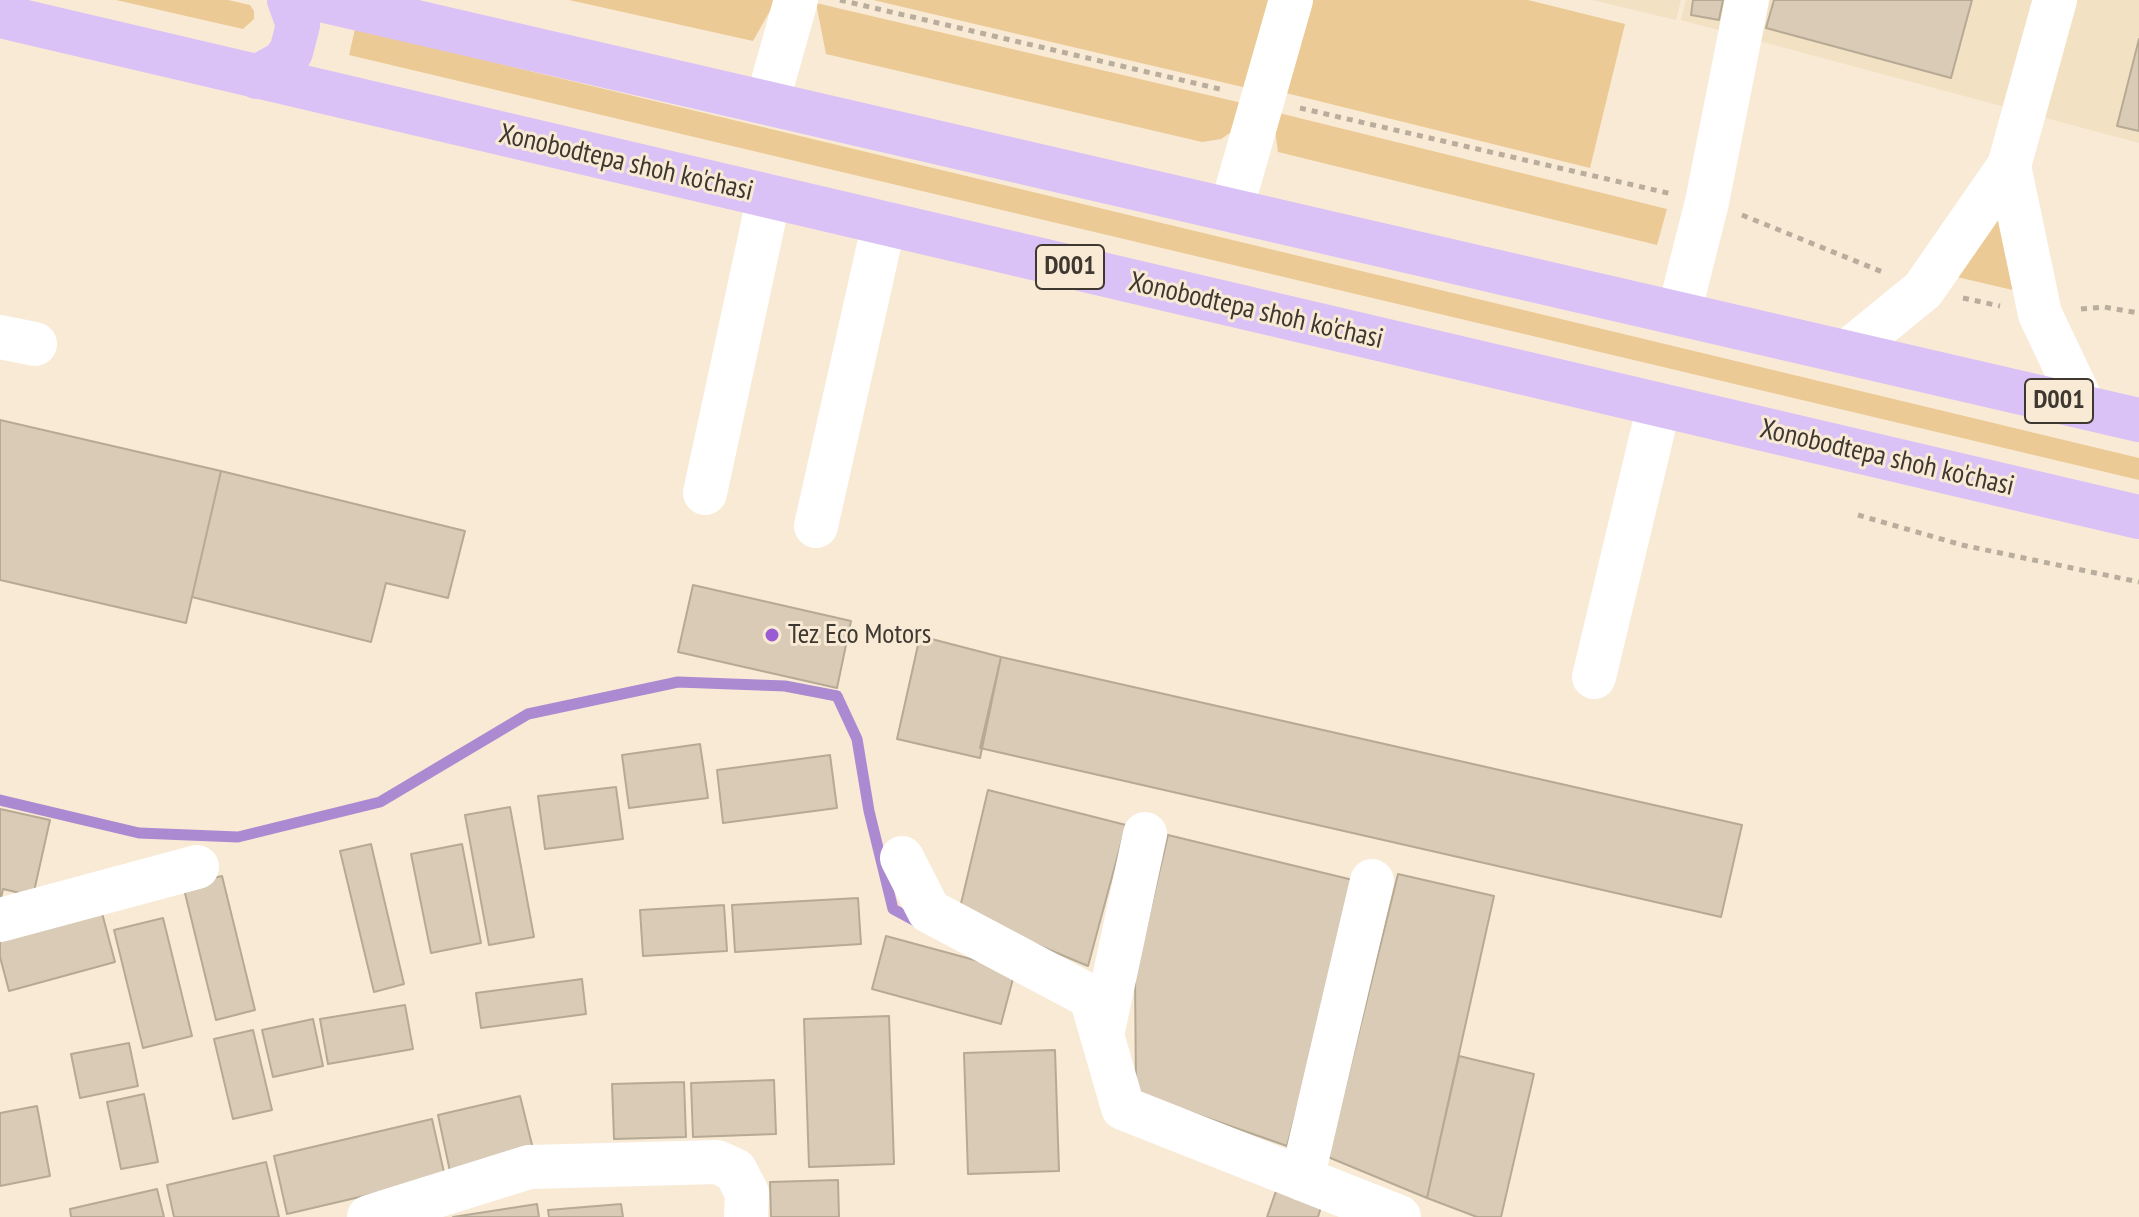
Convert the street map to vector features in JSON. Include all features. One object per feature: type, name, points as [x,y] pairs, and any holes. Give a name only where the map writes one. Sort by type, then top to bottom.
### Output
[{"type":"highway","points":[[257,77],[282,63],[291,52],[298,25],[289,0]]},
{"type":"highway","name":"D001","points":[[321,0],[2139,420]]},
{"type":"highway","name":"Xonobodtepa shoh ko'chasi","points":[[0,16],[2139,517]]},
{"type":"street","points":[[767,103],[796,0]]},
{"type":"street","points":[[1231,210],[1291,0]]},
{"type":"street","points":[[1679,313],[1707,202],[1747,0]]},
{"type":"street","points":[[1847,352],[1923,290],[2009,166],[2055,0]]},
{"type":"street","points":[[2009,166],[2040,314],[2084,407]]},
{"type":"street","points":[[705,493],[769,196]]},
{"type":"street","points":[[816,526],[884,223]]},
{"type":"street","points":[[1594,677],[1659,405]]},
{"type":"street","points":[[1102,1035],[1145,834]]},
{"type":"street","points":[[902,858],[929,911],[1091,997],[1123,1108],[1399,1217]]},
{"type":"street","points":[[0,920],[197,867]]},
{"type":"street","points":[[1302,1179],[1372,881]]},
{"type":"street","points":[[369,1217],[529,1167],[717,1162],[735,1170],[747,1193],[746,1217]]},
{"type":"path","points":[[840,0],[1707,202],[1862,261],[1923,290],[2040,314],[2104,307],[2139,313]]},
{"type":"path","points":[[1858,515],[1962,545],[2139,582]]},
{"type":"shaded area","points":[[116,0],[228,0],[250,5],[254,19],[243,29]]},
{"type":"shaded area","points":[[569,0],[776,0],[753,41]]},
{"type":"shaded area","points":[[873,0],[1274,0],[1247,88]]},
{"type":"shaded area","points":[[1309,0],[1528,0],[1625,24],[1590,168],[1286,93]]},
{"type":"shaded area","points":[[1592,0],[1681,0],[1676,20]]},
{"type":"shaded area","points":[[1686,0],[2139,0],[2139,143],[1681,20]]},
{"type":"shaded area","points":[[816,3],[1242,103],[1230,133],[1221,139],[1202,142],[826,54]]},
{"type":"shaded area","points":[[355,29],[2139,458],[2139,480],[349,55]]},
{"type":"shaded area","points":[[1279,113],[1667,209],[1657,245],[1278,152],[1275,130]]},
{"type":"shaded area","points":[[2007,200],[2017,291],[1957,277]]},
{"type":"building","points":[[1693,0],[1723,0],[1719,20],[1691,15]]},
{"type":"building","points":[[1774,0],[1972,0],[1951,78],[1766,28]]},
{"type":"building","points":[[2139,39],[2139,131],[2117,126]]},
{"type":"building","points":[[0,420],[221,471],[186,623],[0,580]]},
{"type":"building","points":[[221,471],[465,531],[448,598],[386,583],[371,642],[192,597]]},
{"type":"building","points":[[693,585],[851,621],[837,688],[678,652]]},
{"type":"building","points":[[920,636],[1001,657],[980,758],[897,739]]},
{"type":"building","points":[[1001,657],[1742,825],[1721,917],[980,748]]},
{"type":"building","points":[[700,744],[708,798],[629,808],[622,755]]},
{"type":"building","points":[[830,755],[837,808],[723,823],[717,770]]},
{"type":"building","points":[[616,787],[623,839],[545,849],[538,796]]},
{"type":"building","points":[[988,790],[1126,825],[1088,966],[959,912]]},
{"type":"building","points":[[510,807],[534,937],[489,945],[465,815]]},
{"type":"building","points":[[0,809],[50,820],[33,896],[3,889],[0,903]]},
{"type":"building","points":[[1168,835],[1357,881],[1287,1146],[1136,1093],[1135,975]]},
{"type":"building","points":[[371,844],[404,984],[374,992],[340,851]]},
{"type":"building","points":[[462,844],[481,943],[431,953],[411,854]]},
{"type":"building","points":[[1398,874],[1494,896],[1427,1198],[1328,1157]]},
{"type":"building","points":[[222,876],[255,1010],[216,1020],[183,885]]},
{"type":"building","points":[[858,898],[861,944],[735,952],[732,905]]},
{"type":"building","points":[[724,905],[727,951],[643,956],[640,910]]},
{"type":"building","points":[[102,913],[115,962],[9,991],[0,957],[0,940]]},
{"type":"building","points":[[163,918],[192,1036],[143,1048],[114,930]]},
{"type":"building","points":[[886,936],[1015,971],[1001,1024],[872,989]]},
{"type":"building","points":[[582,979],[586,1014],[481,1028],[476,993]]},
{"type":"building","points":[[405,1005],[413,1049],[328,1064],[320,1019]]},
{"type":"building","points":[[889,1016],[894,1164],[809,1167],[804,1019]]},
{"type":"building","points":[[313,1019],[323,1066],[273,1077],[262,1030]]},
{"type":"building","points":[[253,1030],[272,1110],[233,1119],[214,1039]]},
{"type":"building","points":[[129,1043],[138,1086],[80,1098],[71,1054]]},
{"type":"building","points":[[1055,1050],[1059,1171],[968,1174],[964,1053]]},
{"type":"building","points":[[1459,1056],[1534,1074],[1501,1217],[1477,1217],[1427,1198]]},
{"type":"building","points":[[774,1080],[776,1134],[693,1137],[691,1083]]},
{"type":"building","points":[[684,1082],[686,1137],[614,1139],[612,1084]]},
{"type":"building","points":[[144,1094],[158,1162],[121,1169],[107,1102]]},
{"type":"building","points":[[520,1096],[535,1157],[451,1176],[438,1115]]},
{"type":"building","points":[[37,1106],[50,1176],[0,1186],[0,1113]]},
{"type":"building","points":[[432,1119],[445,1177],[287,1214],[274,1156]]},
{"type":"building","points":[[266,1162],[279,1217],[174,1217],[167,1185]]},
{"type":"building","points":[[838,1180],[839,1217],[771,1217],[770,1182]]},
{"type":"building","points":[[157,1189],[164,1217],[71,1217],[70,1209]]},
{"type":"building","points":[[1276,1191],[1321,1207],[1318,1217],[1267,1217]]},
{"type":"building","points":[[537,1204],[539,1217],[453,1217]]},
{"type":"building","points":[[621,1204],[623,1217],[549,1217],[548,1210]]},
{"type":"waterway","points":[[0,800],[139,833],[238,837],[380,802],[528,714],[678,682],[785,686],[837,696],[857,739],[869,811],[893,909],[917,922]]},
{"type":"place","name":"Tez Eco Motors","points":[[772,635]]}]
